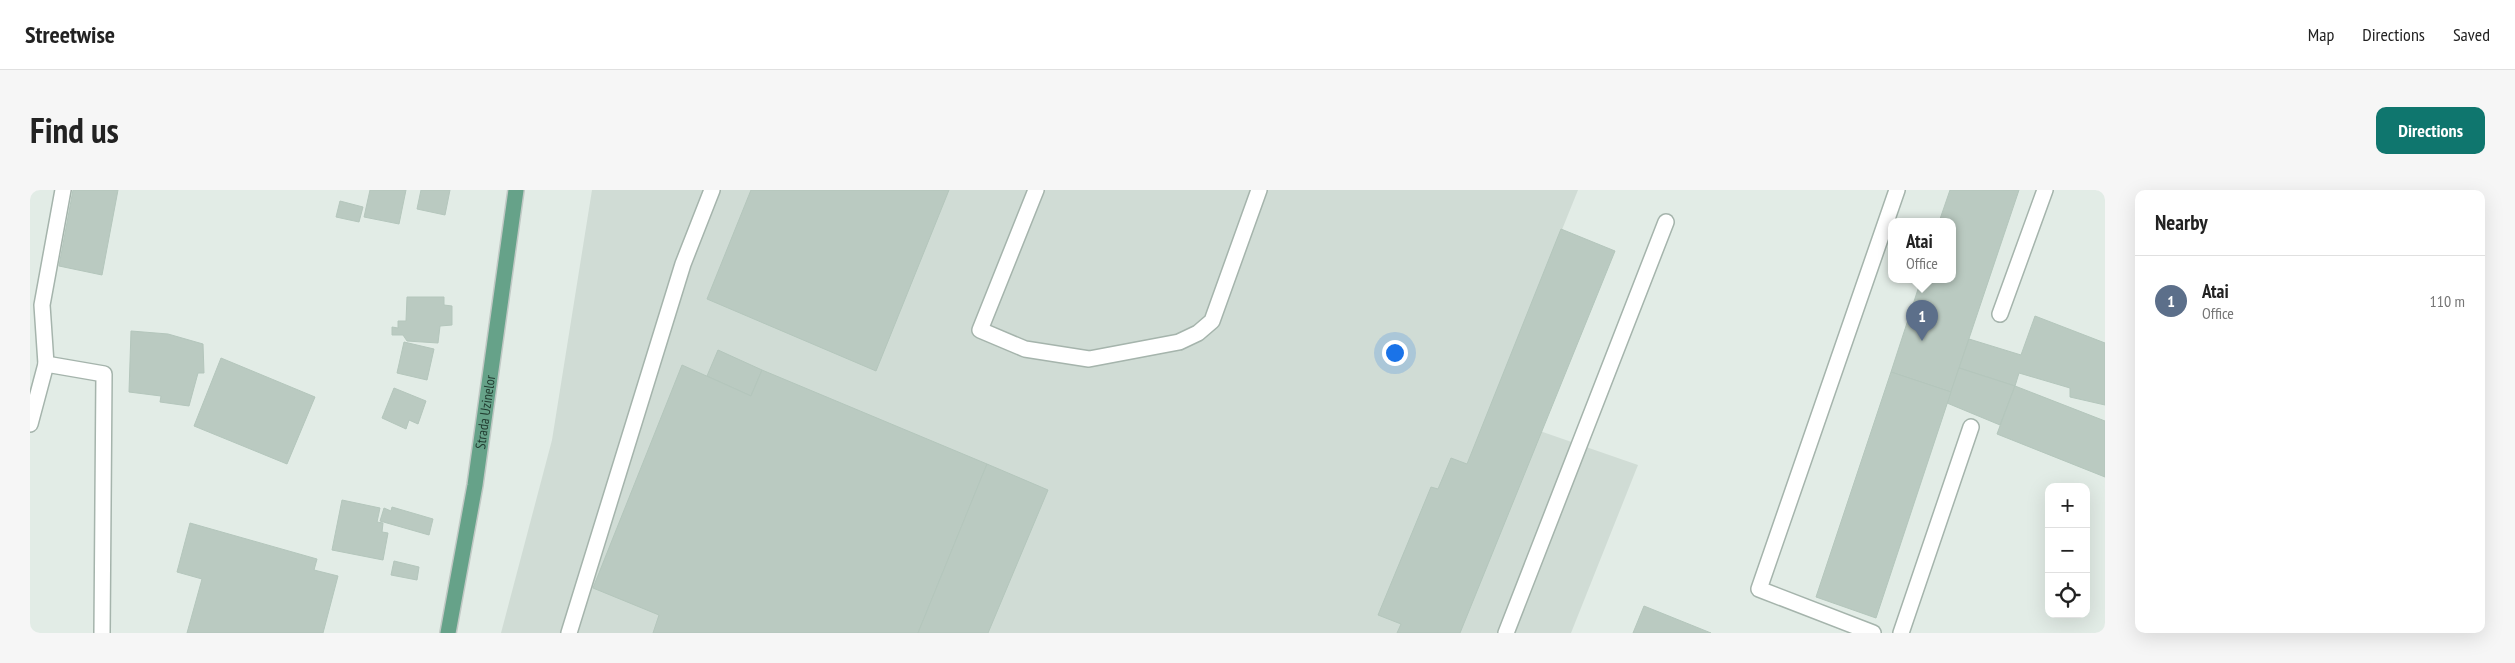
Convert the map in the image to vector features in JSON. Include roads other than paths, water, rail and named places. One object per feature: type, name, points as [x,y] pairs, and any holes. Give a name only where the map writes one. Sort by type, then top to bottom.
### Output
[{"type":"main road","name":"Strada Uzinelor","points":[[448,633],[475,485],[516,190]]},
{"type":"lane","points":[[30,424],[46,364],[42,305],[63,190]]},
{"type":"lane","points":[[569,633],[683,264],[712,190]]},
{"type":"lane","points":[[1036,190],[980,330],[1025,349],[1088,359],[1179,342],[1198,333],[1212,321],[1259,190]]},
{"type":"lane","points":[[1873,633],[1759,590],[1897,190]]},
{"type":"lane","points":[[2000,314],[2045,190]]},
{"type":"lane","points":[[1506,633],[1666,222]]},
{"type":"lane","points":[[46,364],[104,374],[102,633]]},
{"type":"lane","points":[[1901,633],[1971,427]]},
{"type":"place","name":"Atai","points":[[1922,341]]}]
